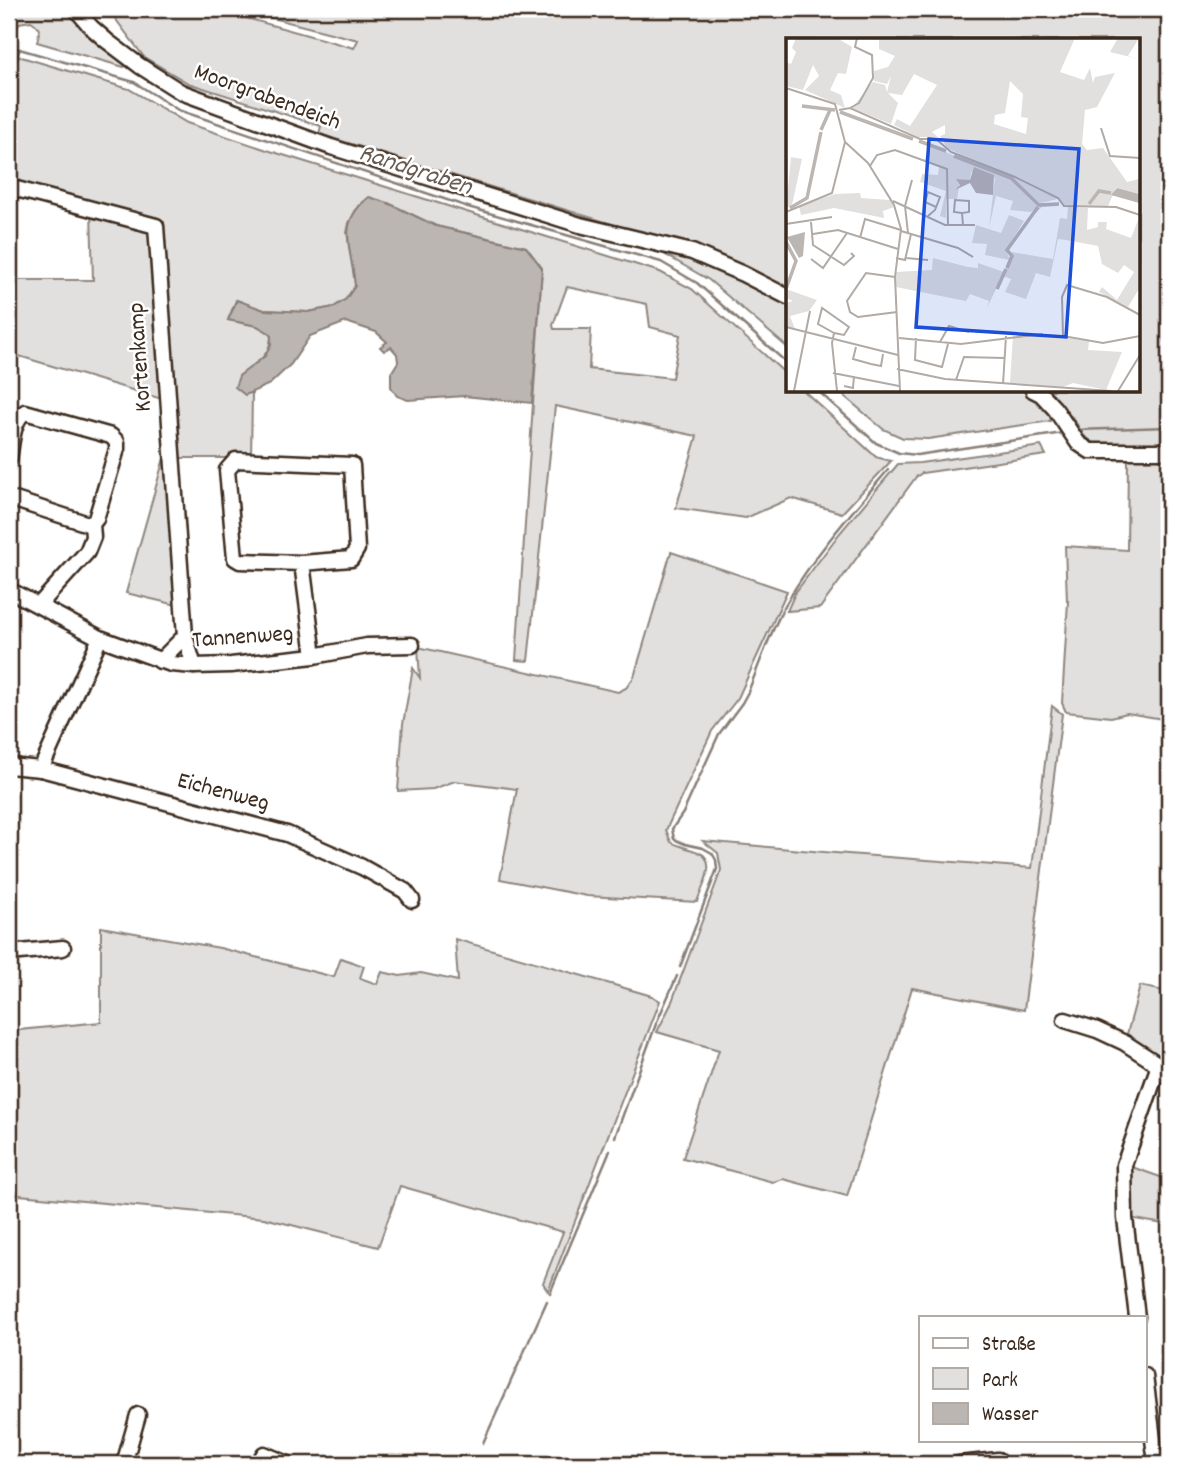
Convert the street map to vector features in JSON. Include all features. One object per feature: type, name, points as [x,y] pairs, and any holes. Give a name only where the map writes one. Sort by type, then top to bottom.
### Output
[{"type":"street","name":"Moorgrabendeich","points":[[76,9],[90,27],[107,41],[181,92],[344,151],[580,225],[692,252],[786,296]]},
{"type":"street","name":"Kortenkamp","points":[[9,187],[156,226],[185,636],[194,666]]},
{"type":"street","points":[[1037,392],[1055,409],[1078,443],[1090,451],[1169,451]]},
{"type":"street","points":[[9,459],[18,419],[25,412],[99,433],[117,442],[96,519],[92,524],[93,537],[87,552],[40,605]]},
{"type":"street","points":[[236,460],[352,465],[357,549],[351,559],[302,563],[240,561],[235,558],[228,470],[236,460]]},
{"type":"street","points":[[9,498],[92,524]]},
{"type":"street","points":[[302,563],[314,656]]},
{"type":"street","name":"Tannenweg","points":[[9,590],[100,639],[171,664],[231,664],[314,656],[367,646],[411,645]]},
{"type":"street","points":[[160,661],[185,636]]},
{"type":"street","points":[[41,769],[100,639]]},
{"type":"street","name":"Eichenweg","points":[[9,766],[41,769],[287,834],[373,873],[405,891],[412,900]]},
{"type":"street","points":[[9,953],[63,948]]},
{"type":"street","points":[[1065,1020],[1097,1030],[1125,1043],[1164,1067],[1124,1165],[1125,1218],[1137,1316]]},
{"type":"street","points":[[1146,1384],[1156,1464],[1168,1464]]},
{"type":"street","points":[[124,1464],[138,1415]]},
{"type":"street","points":[[258,1464],[264,1454],[288,1464]]},
{"type":"street","points":[[959,1464],[998,1460]]},
{"type":"green space","points":[[9,9],[69,9],[98,44],[127,63],[124,67],[37,42],[39,30],[31,21],[19,23],[14,36],[9,34]]},
{"type":"green space","points":[[108,9],[214,9],[354,48],[358,40],[237,9],[1169,9],[1169,445],[1100,447],[1084,436],[1073,418],[1046,392],[1140,392],[1140,38],[786,38],[786,292],[667,241],[319,134],[321,126],[188,83],[144,57]]},
{"type":"green space","points":[[18,56],[129,89],[187,123],[267,150],[660,272],[692,289],[786,374],[786,392],[805,392],[876,457],[891,461],[842,513],[791,498],[746,518],[676,508],[697,436],[555,406],[528,661],[516,660],[542,268],[526,247],[436,226],[388,203],[358,206],[347,233],[355,286],[346,299],[334,307],[308,312],[264,310],[236,300],[228,320],[258,326],[271,334],[265,354],[239,376],[245,394],[252,393],[251,458],[170,458],[177,605],[126,593],[164,458],[162,399],[9,353],[9,280],[93,280],[91,211],[137,228],[158,218],[9,181],[9,80]],"holes":[[[567,287],[647,304],[650,327],[680,335],[672,378],[589,369],[591,329],[554,329],[553,325]]]},
{"type":"green space","points":[[665,248],[691,256],[786,301],[786,346],[709,280],[664,254]]},
{"type":"green space","points":[[839,392],[1027,392],[1039,397],[1052,412],[1050,421],[928,439],[903,438],[883,429]]},
{"type":"green space","points":[[1041,446],[1046,455],[922,473],[916,477],[820,608],[787,611],[795,593],[839,534],[898,464]]},
{"type":"green space","points":[[1128,459],[1169,459],[1169,720],[1127,713],[1111,717],[1066,712],[1062,703],[1068,601],[1065,546],[1127,550]]},
{"type":"green space","points":[[671,552],[787,591],[738,698],[712,731],[666,830],[671,842],[698,852],[707,861],[707,874],[697,902],[587,896],[500,879],[517,789],[455,781],[433,789],[398,791],[403,724],[413,668],[420,678],[418,647],[618,692],[626,688],[634,677]]},
{"type":"green space","points":[[1052,706],[1062,714],[1024,1010],[912,988],[847,1196],[783,1179],[773,1182],[683,1158],[719,1050],[657,1032],[671,1004],[721,870],[718,853],[703,841],[1032,868]]},
{"type":"green space","points":[[101,927],[220,948],[334,977],[341,958],[364,966],[360,978],[377,984],[382,972],[400,976],[421,973],[458,981],[455,939],[652,996],[660,1001],[548,1291],[543,1283],[563,1232],[400,1186],[378,1247],[264,1218],[9,1194],[9,1031],[101,1022]]},
{"type":"green space","points":[[1140,986],[1169,992],[1169,1062],[1159,1059],[1127,1034]]},
{"type":"green space","points":[[1129,1166],[1169,1180],[1169,1225],[1129,1218]]},
{"type":"water","points":[[369,197],[436,226],[526,247],[542,268],[532,403],[464,396],[408,400],[397,396],[391,387],[391,373],[398,362],[397,354],[391,347],[384,351],[380,347],[387,342],[376,332],[346,322],[310,336],[291,364],[270,384],[245,395],[235,387],[239,376],[265,356],[271,345],[271,334],[257,326],[228,320],[237,300],[264,310],[308,312],[334,307],[346,299],[355,286],[349,249],[349,227],[352,217]]},
{"type":"waterway","name":"Randgraben","points":[[9,46],[134,82],[178,110],[468,207],[661,262],[697,283],[786,362]]},
{"type":"waterway","points":[[9,74],[20,49]]},
{"type":"waterway","name":"Randgraben","points":[[819,392],[876,443],[899,453],[917,455],[1063,433]]},
{"type":"waterway","name":"Randgraben","points":[[1076,430],[1169,427]]},
{"type":"waterway","points":[[680,967],[717,869],[712,853],[674,839],[672,829],[683,813],[719,734],[748,692],[781,612],[797,585],[821,551],[888,470]]},
{"type":"waterway","points":[[615,1137],[656,1024],[677,976]]},
{"type":"waterway","points":[[550,1293],[610,1150]]},
{"type":"waterway","points":[[483,1443],[547,1301]]}]
